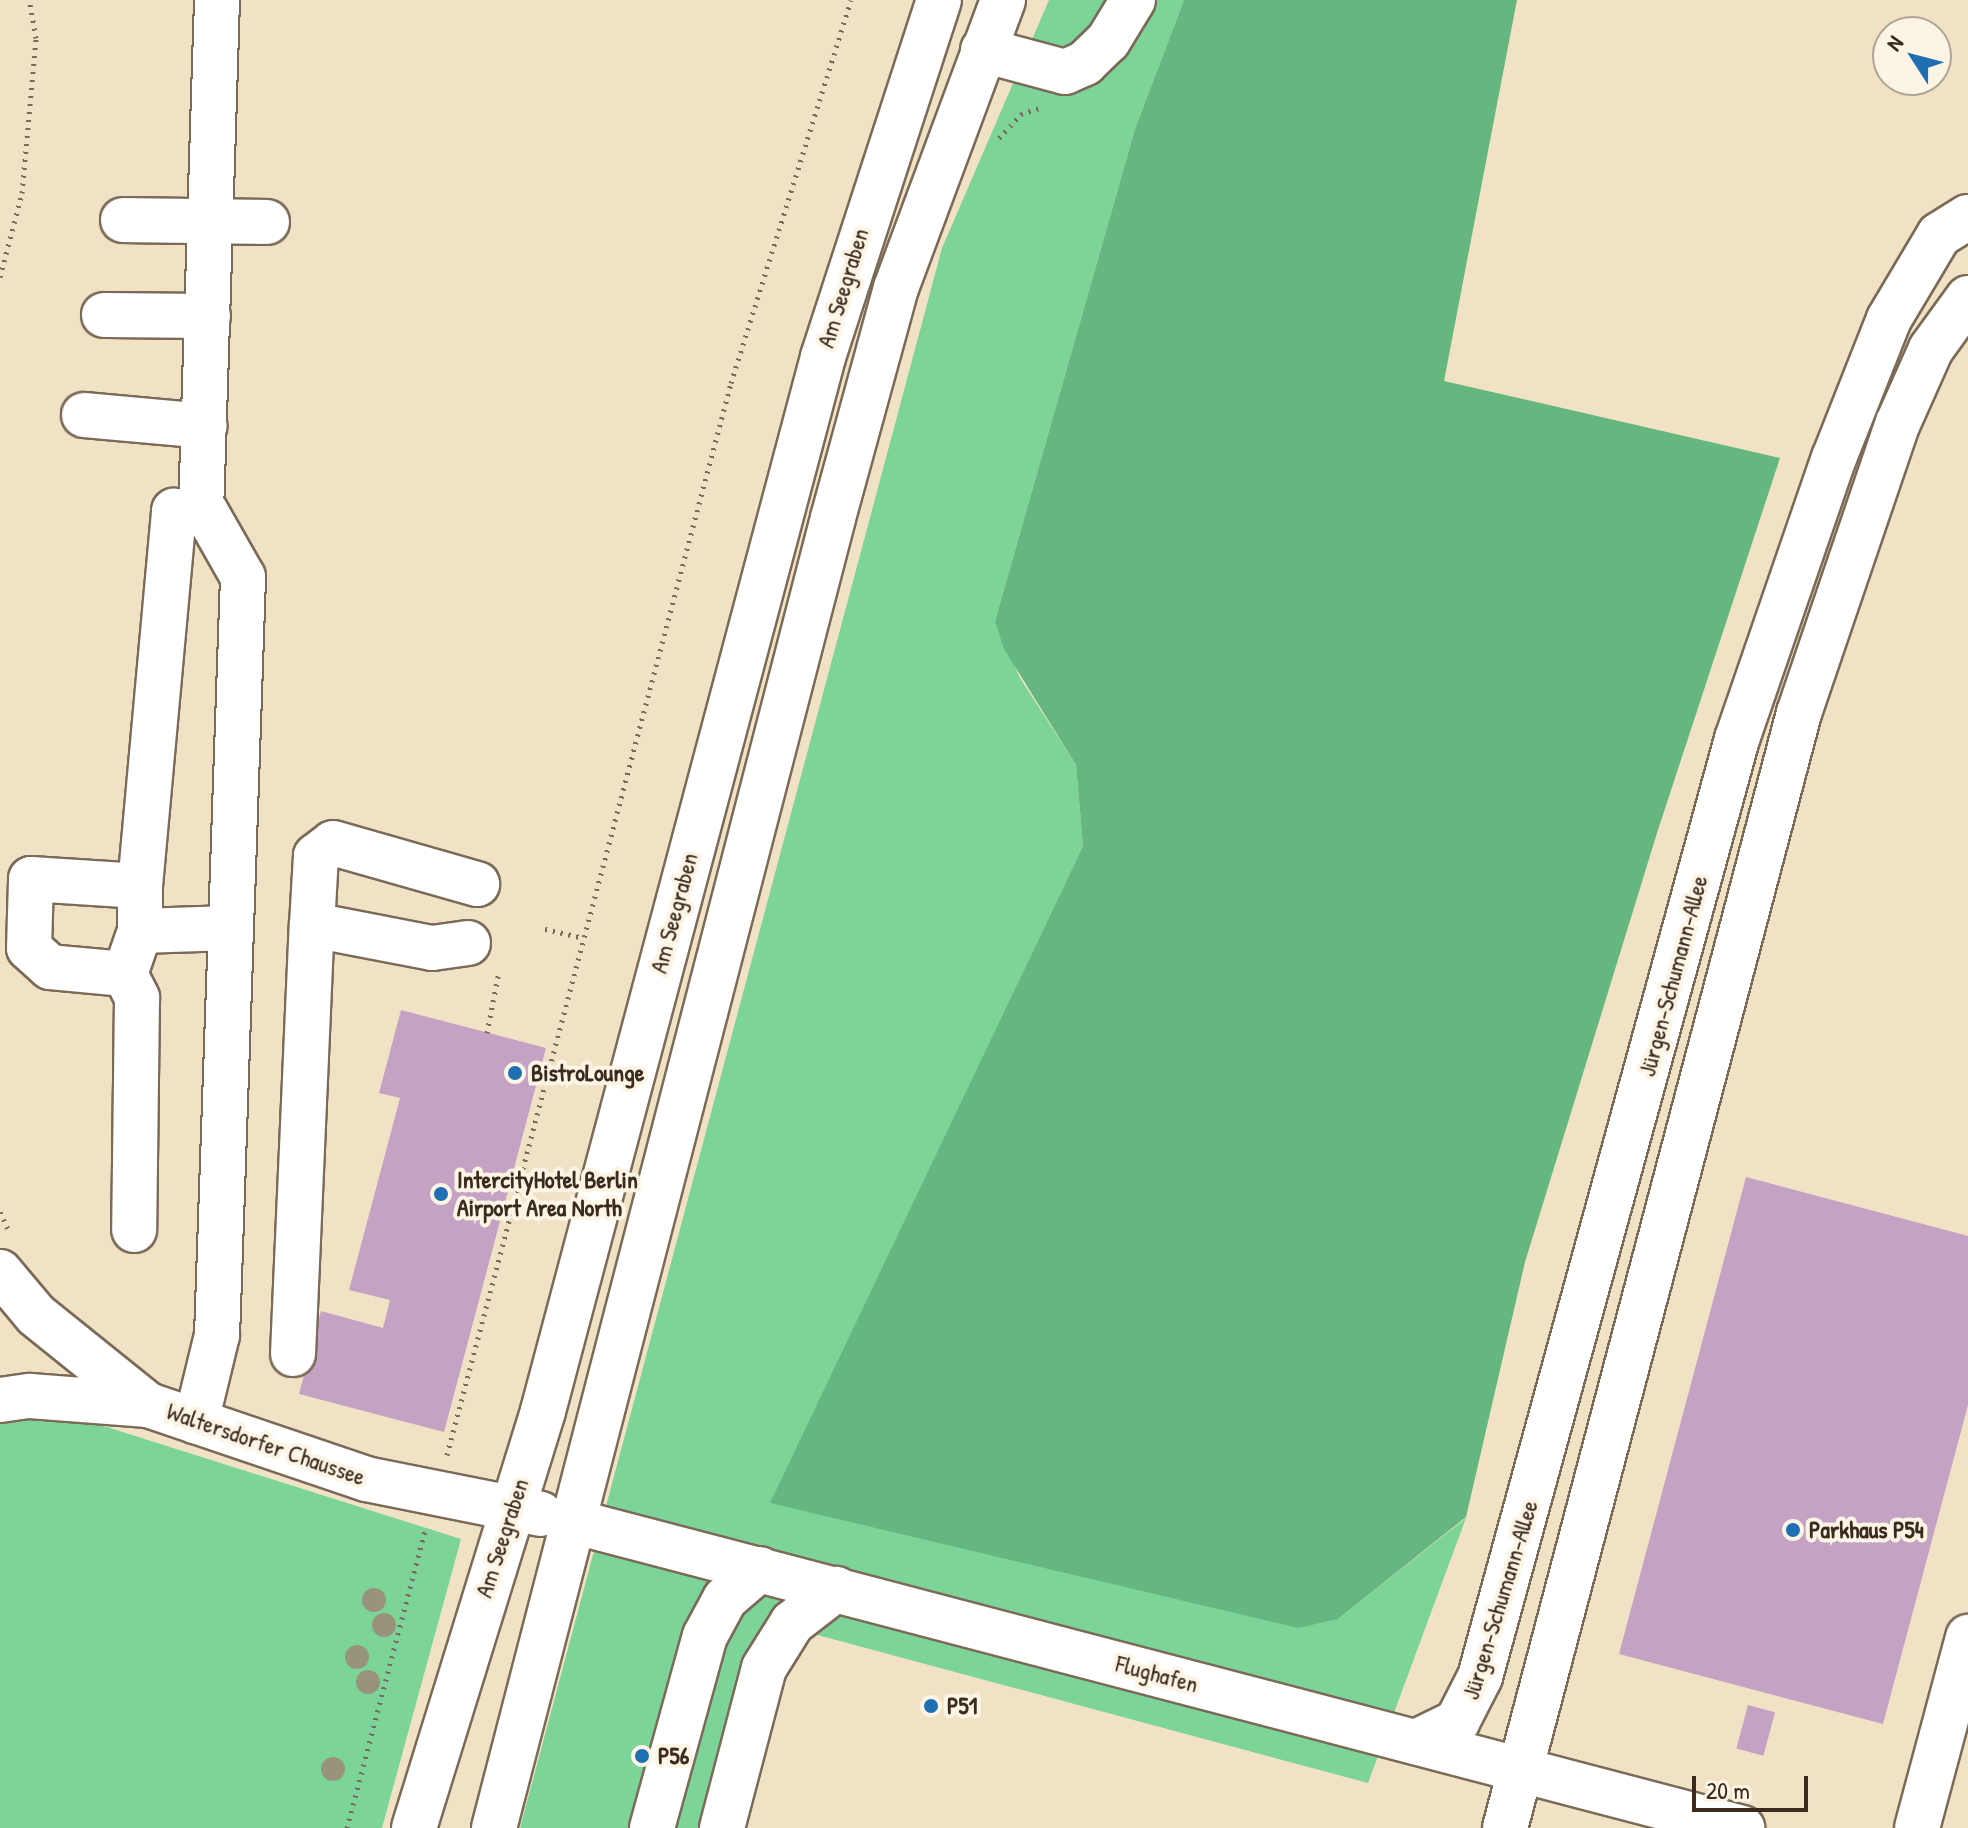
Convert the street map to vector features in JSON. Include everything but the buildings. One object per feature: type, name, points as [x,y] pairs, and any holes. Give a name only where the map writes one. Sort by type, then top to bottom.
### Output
[{"type":"main road","points":[[196,1422],[217,1335],[243,577],[201,512],[217,0]]},
{"type":"main road","name":"Am Seegraben","points":[[414,1828],[543,1411],[823,357],[939,0]]},
{"type":"main road","points":[[494,1828],[896,288],[1003,0]]},
{"type":"main road","points":[[983,50],[1065,72],[1085,63],[1108,41],[1133,0]]},
{"type":"main road","name":"Jürgen-Schumann-Allee","points":[[1416,1742],[1457,1722],[1480,1677],[1737,739],[1834,458],[1889,319],[1939,235],[1968,217]]},
{"type":"main road","points":[[123,220],[267,222]]},
{"type":"main road","points":[[1505,1828],[1518,1769],[1799,713],[1898,423],[1931,349],[1968,298]]},
{"type":"main road","points":[[104,315],[208,316]]},
{"type":"main road","points":[[84,415],[204,426]]},
{"type":"main road","points":[[134,1230],[137,998],[125,974],[140,931],[140,886],[174,511],[201,512]]},
{"type":"main road","points":[[293,1354],[316,856],[333,843],[477,884]]},
{"type":"main road","points":[[125,974],[50,967],[29,948],[31,879],[140,886]]},
{"type":"main road","points":[[312,925],[432,948],[485,952]]},
{"type":"main road","points":[[140,931],[231,928]]},
{"type":"main road","name":"Waltersdorfer Chaussee","points":[[0,1272],[36,1315],[148,1405]]},
{"type":"main road","name":"Waltersdorfer Chaussee","points":[[0,1400],[30,1396],[148,1405],[272,1451],[435,1493],[572,1521]]},
{"type":"main road","name":"Flughafen","points":[[572,1521],[1518,1769],[1598,1810],[1742,1828]]},
{"type":"main road","points":[[652,1828],[705,1636],[725,1599],[760,1569]]},
{"type":"main road","points":[[722,1828],[764,1668],[792,1623],[836,1589]]},
{"type":"main road","points":[[1917,1828],[1968,1637]]},
{"type":"path","points":[[0,277],[22,193],[36,38],[29,0]]},
{"type":"path","points":[[347,1828],[731,383],[851,0]]},
{"type":"path","points":[[545,929],[583,938]]},
{"type":"path","points":[[485,952],[487,1033]]},
{"type":"green space","points":[[1049,0],[1184,0],[1135,129],[995,621],[1020,678],[1076,765],[1083,846],[771,1503],[1338,1619],[1466,1518],[1368,1783],[799,1630],[747,1828],[520,1828],[942,248]]},
{"type":"green space","points":[[1184,0],[1517,0],[1444,381],[1780,458],[1657,833],[1525,1262],[1466,1517],[1338,1619],[1298,1628],[770,1503],[1083,846],[1076,765],[1004,649],[995,621],[1135,129]]},
{"type":"green space","points":[[32,1410],[107,1427],[461,1539],[382,1828],[0,1828],[0,1418]]},
{"type":"place","name":"BistroLounge","points":[[515,1073]]},
{"type":"place","name":"IntercityHotel Berlin Airport Area North","points":[[441,1194]]},
{"type":"place","name":"Parkhaus P54","points":[[1793,1530]]},
{"type":"place","name":"P51","points":[[931,1706]]},
{"type":"place","name":"P56","points":[[642,1756]]}]
